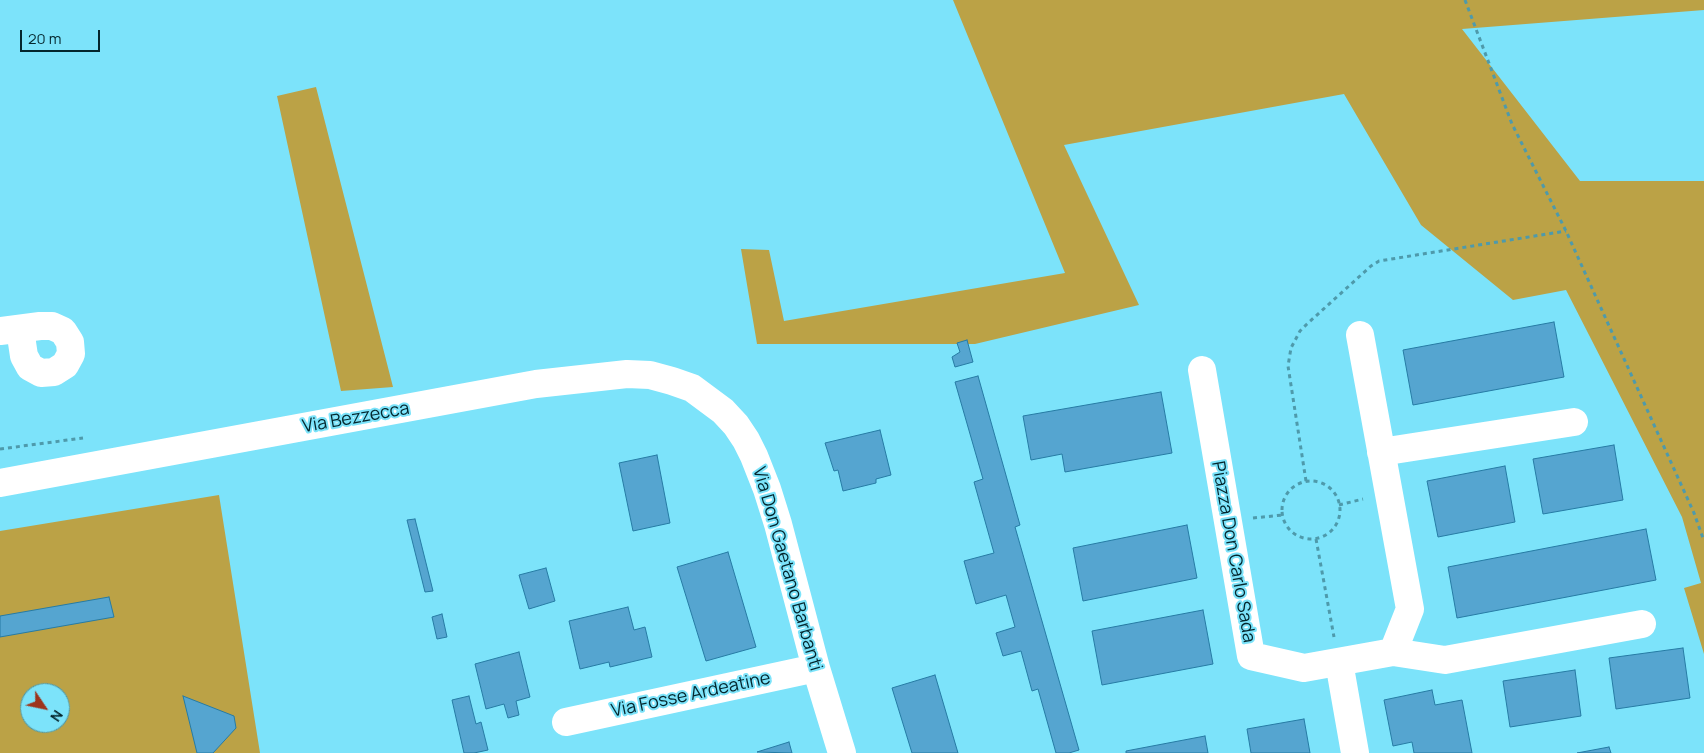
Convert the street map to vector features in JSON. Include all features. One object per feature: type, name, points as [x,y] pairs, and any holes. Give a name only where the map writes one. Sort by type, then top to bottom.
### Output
[{"type":"street","points":[[1360,335],[1410,609],[1393,652]]},
{"type":"street","name":"Piazza Don Carlo Sada","points":[[1202,370],[1251,656],[1304,668],[1393,652],[1444,660],[1642,624]]},
{"type":"street","name":"Via Bezzecca","points":[[0,483],[536,384],[582,378],[627,374],[650,375],[692,388],[708,399]]},
{"type":"street","name":"Via Don Gaetano Barbanti","points":[[708,399],[736,424],[754,456],[767,489],[816,668],[842,753]]},
{"type":"street","points":[[1382,452],[1574,422]]},
{"type":"street","points":[[1339,662],[1355,753]]},
{"type":"street","name":"Via Fosse Ardeatine","points":[[566,722],[816,668]]},
{"type":"path","points":[[1465,0],[1512,124],[1566,230],[1694,513],[1704,541]]},
{"type":"path","points":[[1536,236],[1566,230]]},
{"type":"path","points":[[1313,480],[1327,485],[1337,497],[1340,512],[1335,526],[1324,536],[1316,539],[1308,539],[1294,534],[1284,523],[1281,508],[1286,493],[1298,483],[1313,480]]},
{"type":"path","points":[[1316,539],[1339,662]]},
{"type":"shaded area","points":[[953,0],[1704,0],[1704,10],[1462,29],[1580,181],[1704,181],[1704,654],[1684,588],[1701,583],[1682,517],[1566,290],[1513,300],[1421,225],[1344,94],[1064,145],[1139,305],[975,344],[757,344],[741,249],[769,250],[784,321],[1065,273]]},
{"type":"shaded area","points":[[316,87],[393,387],[341,391],[277,96]]},
{"type":"shaded area","points":[[219,495],[260,753],[0,753],[0,531]]},
{"type":"building","points":[[1554,322],[1564,377],[1413,405],[1403,350]]},
{"type":"building","points":[[967,340],[973,362],[955,367],[952,357],[960,352],[957,343]]},
{"type":"building","points":[[978,376],[1020,525],[1015,527],[1079,750],[1069,753],[1056,753],[1038,689],[1032,691],[1021,651],[1003,656],[996,633],[1015,627],[1006,595],[976,604],[964,561],[994,553],[974,482],[983,479],[955,382]]},
{"type":"building","points":[[1161,392],[1172,453],[1065,472],[1062,454],[1031,460],[1023,416]]},
{"type":"building","points":[[880,430],[891,475],[876,479],[876,483],[843,491],[838,470],[834,471],[825,443]]},
{"type":"building","points":[[1614,445],[1623,500],[1543,514],[1533,459]]},
{"type":"building","points":[[657,455],[670,523],[633,531],[619,463]]},
{"type":"building","points":[[1505,466],[1515,522],[1438,537],[1427,481]]},
{"type":"building","points":[[415,519],[433,591],[425,592],[407,520]]},
{"type":"building","points":[[1187,525],[1197,578],[1083,601],[1073,548]]},
{"type":"building","points":[[1646,529],[1656,580],[1457,618],[1448,567]]},
{"type":"building","points":[[728,552],[756,647],[706,661],[677,567]]},
{"type":"building","points":[[546,568],[555,601],[529,609],[519,575]]},
{"type":"building","points":[[109,597],[114,617],[0,637],[0,616]]},
{"type":"building","points":[[628,607],[634,630],[645,627],[652,657],[610,667],[609,662],[580,669],[569,621]]},
{"type":"building","points":[[1203,610],[1213,664],[1102,685],[1092,631]]},
{"type":"building","points":[[442,614],[447,637],[437,639],[432,617]]},
{"type":"building","points":[[1683,648],[1690,698],[1616,709],[1609,658]]},
{"type":"building","points":[[519,652],[530,697],[516,701],[519,715],[508,718],[504,704],[486,709],[475,664]]},
{"type":"building","points":[[1575,670],[1581,716],[1510,727],[1503,681]]},
{"type":"building","points":[[935,675],[958,753],[912,753],[892,688]]},
{"type":"building","points":[[1432,690],[1435,705],[1462,700],[1472,753],[1414,753],[1412,742],[1393,746],[1384,700]]},
{"type":"building","points":[[183,696],[234,716],[236,728],[213,753],[197,753]]},
{"type":"building","points":[[469,696],[476,724],[481,722],[488,750],[464,753],[452,700]]},
{"type":"building","points":[[1304,719],[1310,753],[1251,753],[1247,729]]},
{"type":"building","points":[[1205,736],[1208,753],[1126,753],[1126,751]]},
{"type":"building","points":[[789,742],[792,753],[757,752]]},
{"type":"building","points":[[1609,747],[1611,753],[1577,753]]}]
